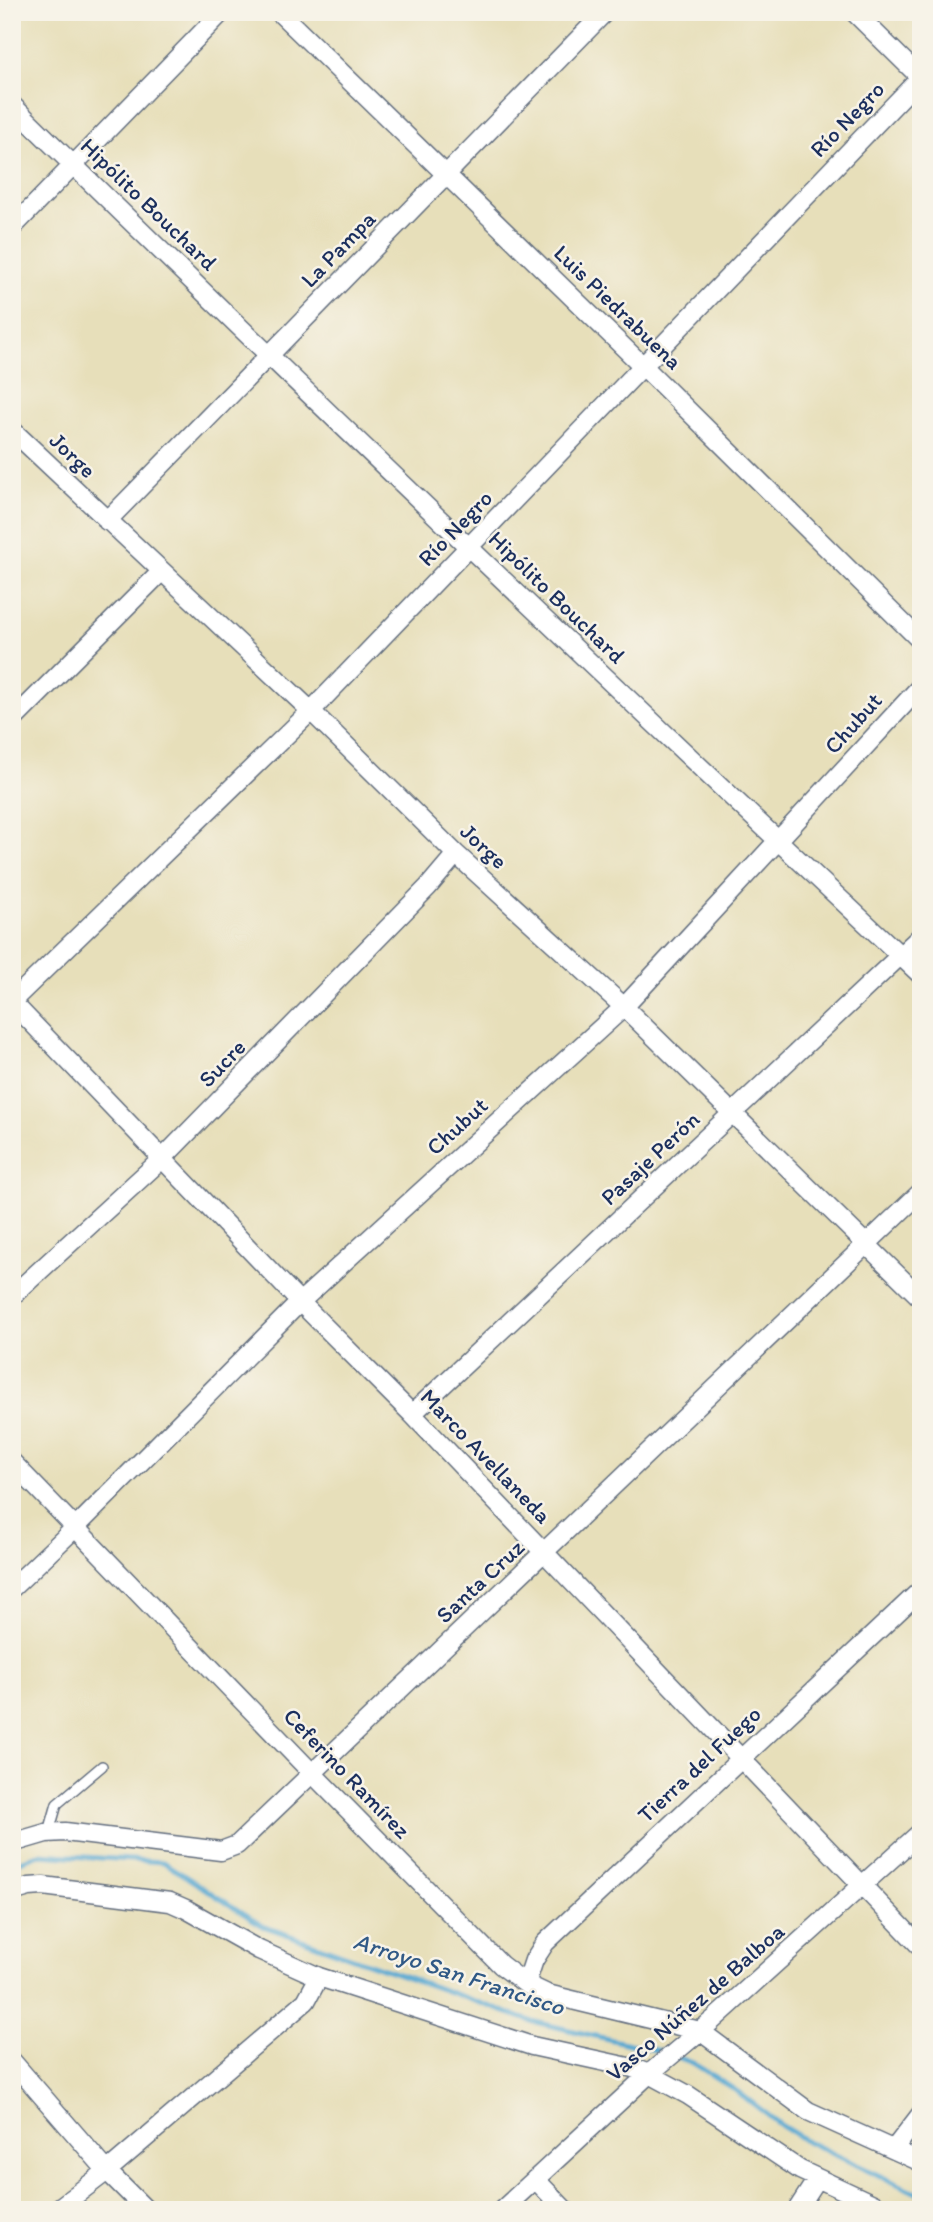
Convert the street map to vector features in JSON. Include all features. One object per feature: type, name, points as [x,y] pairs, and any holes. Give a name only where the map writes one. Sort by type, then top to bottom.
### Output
[{"type":"street","points":[[12,228],[222,12]]},
{"type":"street","name":"Luis Piedrabuena","points":[[279,12],[921,641]]},
{"type":"street","name":"La Pampa","points":[[107,521],[605,12]]},
{"type":"street","points":[[853,12],[921,78]]},
{"type":"street","name":"Río Negro","points":[[12,1001],[311,711],[921,78]]},
{"type":"street","name":"Hipólito Bouchard","points":[[12,105],[269,356],[921,975]]},
{"type":"street","name":"Jorge","points":[[13,434],[311,711],[456,854],[624,1007],[921,1298]]},
{"type":"street","points":[[12,720],[161,572]]},
{"type":"street","name":"Chubut","points":[[12,1588],[300,1302],[624,1007],[921,686]]},
{"type":"street","name":"Sucre","points":[[12,1296],[163,1158],[428,887],[456,854]]},
{"type":"street","name":"Pasaje Perón","points":[[412,1414],[921,936]]},
{"type":"street","name":"Marco Avellaneda","points":[[12,1001],[300,1302],[412,1414],[921,1947]]},
{"type":"street","name":"Santa Cruz","points":[[12,1843],[49,1832],[88,1833],[221,1851],[237,1845],[921,1192]]},
{"type":"street","name":"Ceferino Ramírez","points":[[12,1462],[500,1965],[526,1984],[547,1994],[694,2035]]},
{"type":"street","name":"Tierra del Fuego","points":[[526,1984],[534,1960],[545,1943],[921,1590]]},
{"type":"street","name":"Vasco Núñez de Balboa","points":[[502,2210],[655,2069],[921,1832]]},
{"type":"street","points":[[12,1892],[43,1886],[170,1902],[260,1950],[319,1977],[532,2046],[633,2068],[655,2069],[688,2095],[800,2170],[886,2210]]},
{"type":"street","points":[[56,2210],[107,2171],[306,2001],[319,1977]]},
{"type":"street","points":[[694,2035],[808,2111],[921,2162]]},
{"type":"street","points":[[12,2061],[107,2171],[146,2210]]},
{"type":"street","points":[[894,2149],[921,2114]]},
{"type":"street","points":[[535,2179],[565,2210]]},
{"type":"street","points":[[797,2210],[817,2179]]},
{"type":"lane","points":[[49,1832],[57,1804],[102,1766]]},
{"type":"waterway","name":"Arroyo San Francisco","points":[[12,1864],[39,1854],[163,1862],[263,1926],[531,2021],[668,2053]]},
{"type":"waterway","name":"Arroyo San Francisco","points":[[677,2057],[693,2063],[738,2092],[782,2126],[810,2143],[921,2195]]}]
